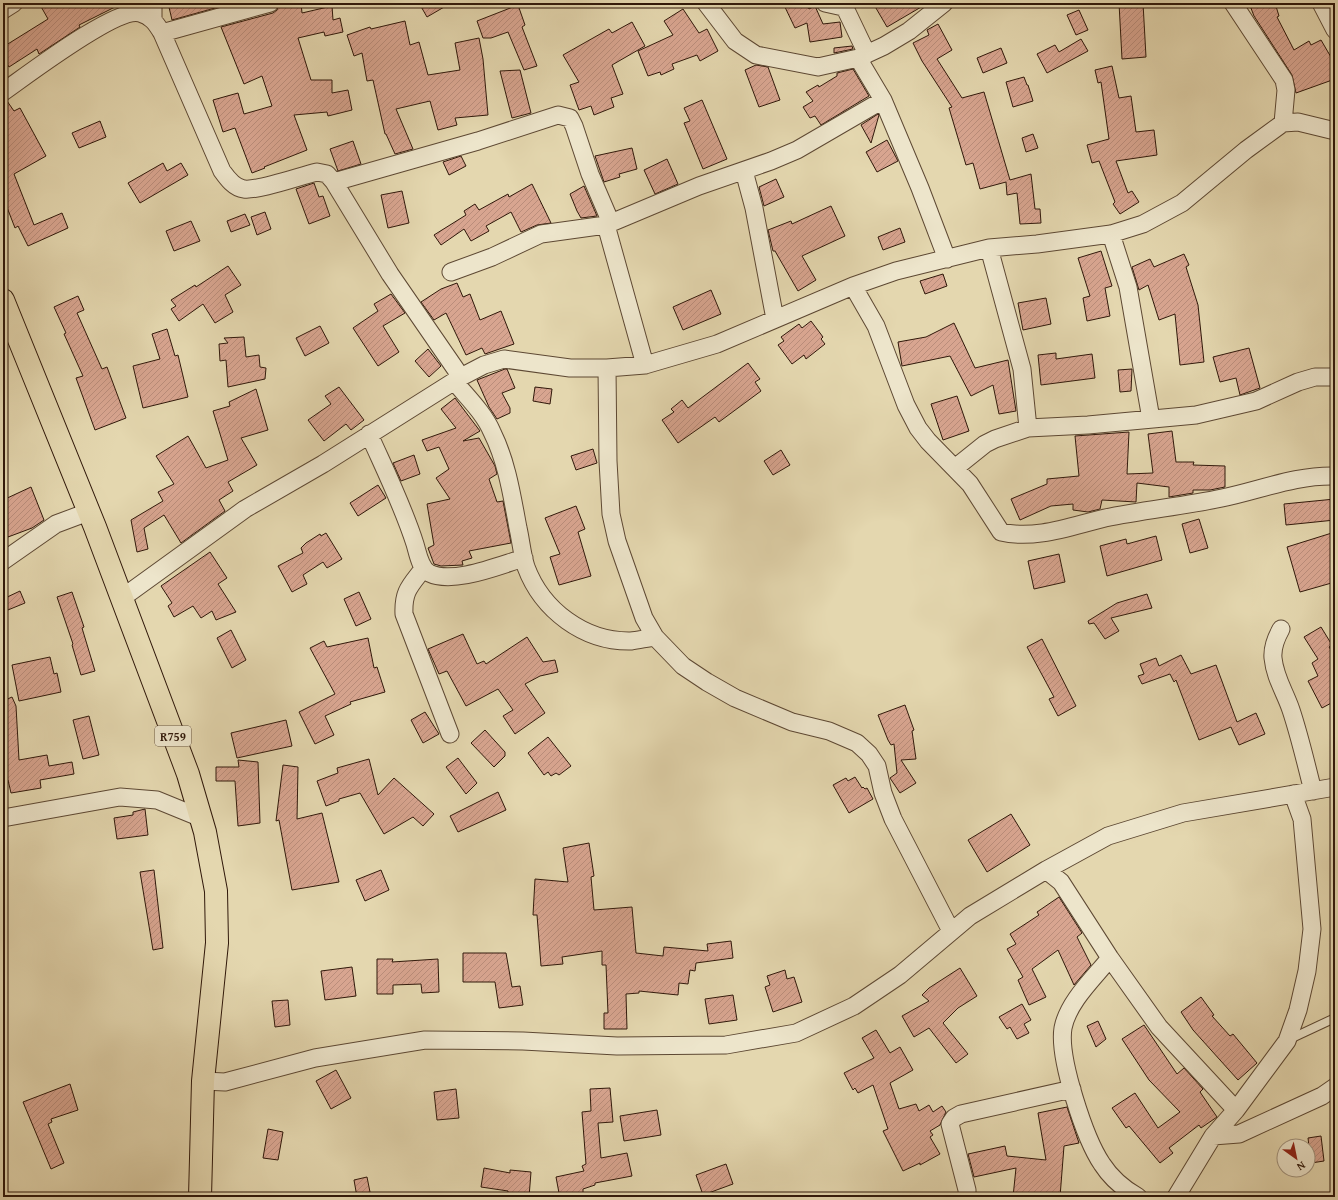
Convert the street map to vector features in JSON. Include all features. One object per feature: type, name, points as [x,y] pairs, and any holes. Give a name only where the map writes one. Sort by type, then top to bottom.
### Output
[{"type":"main road","name":"R759","points":[[3,300],[122,598],[188,774],[201,818],[216,891],[217,943],[203,1081],[200,1197]]},
{"type":"street","points":[[3,10],[14,3]]},
{"type":"street","points":[[3,92],[106,22],[126,13],[139,12],[156,18],[270,3]]},
{"type":"street","points":[[706,3],[735,40],[756,55],[818,67],[863,56],[909,31],[944,3]]},
{"type":"street","points":[[825,3],[843,7],[846,10],[863,56],[920,188],[947,259]]},
{"type":"street","points":[[1233,3],[1284,80],[1286,90],[1283,123]]},
{"type":"street","points":[[1320,3],[1335,30]]},
{"type":"street","points":[[156,18],[222,171],[228,180],[243,189],[255,188],[317,172],[327,174],[334,182],[390,274],[483,417],[495,438],[505,466],[512,494],[524,558],[531,578],[540,592],[564,620],[584,631],[613,639],[631,641],[655,637]]},
{"type":"street","points":[[451,272],[492,257],[541,234],[609,224],[698,186],[744,171],[798,150],[883,100]]},
{"type":"street","points":[[334,182],[478,141],[558,115],[563,115],[570,118],[609,224],[645,365]]},
{"type":"street","points":[[122,598],[245,509],[458,379],[484,365],[504,359],[570,368],[607,368],[645,365],[717,344],[853,286],[896,271],[988,248],[1037,244],[1111,234],[1142,224],[1182,203],[1246,150],[1283,123],[1298,122],[1334,128]]},
{"type":"street","points":[[744,171],[754,208],[775,319]]},
{"type":"street","points":[[1111,234],[1128,287],[1151,419]]},
{"type":"street","points":[[988,248],[1022,369],[1028,428]]},
{"type":"street","points":[[853,286],[876,326],[906,404],[918,428],[928,441],[970,484],[1001,532],[1014,535],[1036,535],[1107,518],[1205,501],[1288,480],[1315,475],[1335,476]]},
{"type":"street","points":[[607,368],[608,460],[611,514],[617,541],[644,618],[655,637],[683,666],[735,698],[792,722],[829,731],[857,743],[870,754],[877,766],[883,793],[893,820],[951,931]]},
{"type":"street","points":[[955,468],[995,438],[1028,428],[1176,418],[1256,401],[1304,380],[1315,377],[1335,377]]},
{"type":"street","points":[[369,434],[409,524],[423,569],[430,574],[443,577],[470,574],[524,558]]},
{"type":"street","points":[[3,561],[56,524],[88,512]]},
{"type":"street","points":[[423,569],[407,589],[404,600],[404,614],[450,734]]},
{"type":"street","points":[[1281,629],[1274,642],[1273,657],[1277,678],[1297,727],[1313,791]]},
{"type":"street","points":[[203,1081],[225,1082],[315,1058],[425,1040],[523,1041],[618,1046],[726,1045],[796,1033],[854,1006],[900,975],[970,916],[1046,870],[1108,836],[1183,813],[1335,787]]},
{"type":"street","points":[[1176,1197],[1212,1136],[1236,1110],[1287,1041],[1298,1010],[1307,971],[1312,929],[1302,819],[1293,794]]},
{"type":"street","points":[[3,818],[120,797],[157,800],[201,818]]},
{"type":"street","points":[[1046,870],[1061,882],[1110,958],[1160,1026],[1236,1110]]},
{"type":"street","points":[[1110,958],[1069,1010],[1063,1028],[1062,1045],[1072,1089],[1090,1139],[1102,1165],[1122,1188],[1138,1197]]},
{"type":"street","points":[[1212,1136],[1239,1134],[1322,1096],[1335,1086]]},
{"type":"street","points":[[967,1197],[967,1190],[950,1124],[954,1118],[996,1106],[1072,1089]]},
{"type":"lane","points":[[1287,1041],[1335,1018]]},
{"type":"building","points":[[39,3],[123,3],[79,25],[80,27],[39,54],[37,49],[9,67],[3,57],[3,47],[48,19]]},
{"type":"building","points":[[168,3],[233,3],[172,20]]},
{"type":"building","points":[[280,3],[301,3],[302,13],[332,6],[333,20],[340,18],[343,32],[325,36],[324,32],[298,38],[311,80],[332,80],[332,93],[348,90],[352,110],[328,116],[327,112],[294,115],[307,150],[252,173],[235,128],[223,132],[213,100],[238,93],[244,114],[272,106],[262,76],[244,84],[221,27],[273,13],[277,10]]},
{"type":"building","points":[[419,3],[451,3],[427,17]]},
{"type":"building","points":[[783,3],[806,3],[809,9],[815,6],[823,24],[840,22],[842,37],[810,42],[807,23],[795,28]]},
{"type":"building","points":[[873,3],[928,3],[887,27]]},
{"type":"building","points":[[1119,3],[1143,3],[1146,57],[1122,59]]},
{"type":"building","points":[[1249,3],[1275,3],[1279,16],[1277,17],[1294,50],[1309,41],[1311,45],[1321,40],[1335,64],[1335,79],[1296,93],[1292,75],[1254,16]]},
{"type":"building","points":[[518,5],[525,25],[522,27],[537,66],[524,70],[508,32],[491,38],[483,38],[477,21]]},
{"type":"building","points":[[683,9],[699,33],[707,29],[718,51],[700,61],[697,55],[672,64],[674,69],[661,75],[660,72],[648,76],[638,51],[673,35],[664,21]]},
{"type":"building","points":[[1079,10],[1088,30],[1076,35],[1067,15]]},
{"type":"building","points":[[405,21],[410,45],[419,42],[428,75],[460,70],[455,43],[479,38],[483,59],[488,115],[455,118],[457,125],[438,130],[430,101],[396,109],[413,149],[395,154],[385,134],[373,80],[367,81],[362,53],[354,56],[347,35],[370,27],[371,29]]},
{"type":"building","points":[[632,22],[645,46],[612,65],[623,94],[611,98],[614,107],[594,115],[591,106],[579,110],[570,85],[579,82],[563,55],[609,29],[612,33]]},
{"type":"building","points":[[938,24],[952,50],[937,59],[962,98],[984,92],[1010,180],[1031,174],[1035,209],[1040,209],[1041,223],[1020,224],[1017,193],[1007,195],[1006,182],[980,189],[973,163],[966,165],[949,108],[952,107],[922,61],[913,43],[929,35],[927,30]]},
{"type":"building","points":[[1081,39],[1088,51],[1047,73],[1037,54],[1055,45],[1059,52]]},
{"type":"building","points":[[852,46],[853,49],[834,53],[834,48]]},
{"type":"building","points":[[1001,48],[1007,63],[983,73],[977,58]]},
{"type":"building","points":[[756,65],[768,67],[780,100],[759,107],[745,70]]},
{"type":"building","points":[[1112,66],[1119,98],[1131,96],[1136,132],[1154,130],[1157,155],[1116,161],[1128,193],[1132,191],[1139,202],[1120,214],[1113,204],[1115,202],[1099,161],[1092,163],[1087,145],[1109,139],[1101,82],[1098,83],[1095,70]]},
{"type":"building","points":[[853,69],[869,96],[821,125],[815,116],[810,118],[803,107],[813,101],[806,92],[818,85],[819,87],[837,76],[837,73]]},
{"type":"building","points":[[520,70],[531,113],[512,118],[500,71]]},
{"type":"building","points":[[1024,77],[1033,101],[1013,107],[1006,82]]},
{"type":"building","points":[[702,100],[727,159],[703,169],[684,123],[690,121],[684,108]]},
{"type":"building","points":[[7,101],[14,111],[20,108],[46,156],[14,174],[34,225],[62,213],[68,228],[28,246],[18,226],[15,228],[3,197],[3,102]]},
{"type":"building","points":[[878,114],[879,115],[871,143],[861,125]]},
{"type":"building","points":[[100,121],[106,137],[79,148],[72,133]]},
{"type":"building","points":[[1033,134],[1038,148],[1026,152],[1022,138]]},
{"type":"building","points":[[887,140],[898,161],[877,172],[866,152]]},
{"type":"building","points":[[353,141],[361,164],[338,171],[330,149]]},
{"type":"building","points":[[632,148],[637,169],[619,174],[620,177],[604,182],[595,156]]},
{"type":"building","points":[[461,156],[466,166],[449,175],[443,162]]},
{"type":"building","points":[[667,159],[678,184],[655,194],[644,170]]},
{"type":"building","points":[[163,163],[167,171],[181,163],[188,175],[140,203],[128,183]]},
{"type":"building","points":[[776,179],[784,197],[764,206],[759,187]]},
{"type":"building","points":[[314,183],[319,197],[323,196],[330,216],[309,224],[296,189]]},
{"type":"building","points":[[532,184],[551,223],[537,225],[521,232],[511,212],[486,226],[489,231],[471,241],[464,229],[441,245],[434,235],[466,215],[464,211],[475,204],[479,210],[508,194],[509,197]]},
{"type":"building","points":[[584,186],[597,216],[581,218],[577,211],[570,194]]},
{"type":"building","points":[[402,191],[409,223],[388,228],[381,195]]},
{"type":"building","points":[[831,206],[845,236],[802,256],[816,280],[798,291],[775,251],[773,251],[768,230],[791,221],[792,224]]},
{"type":"building","points":[[265,212],[271,229],[257,235],[251,217]]},
{"type":"building","points":[[245,214],[250,225],[231,232],[227,221]]},
{"type":"building","points":[[191,221],[200,241],[174,251],[166,231]]},
{"type":"building","points":[[900,228],[905,242],[883,250],[878,237]]},
{"type":"building","points":[[1101,251],[1112,286],[1105,288],[1110,316],[1087,321],[1083,298],[1090,296],[1078,258]]},
{"type":"building","points":[[1184,254],[1189,265],[1186,267],[1198,305],[1204,362],[1180,365],[1175,314],[1159,320],[1148,285],[1139,290],[1132,267],[1150,259],[1154,267]]},
{"type":"building","points":[[228,266],[241,285],[225,295],[233,312],[215,323],[203,304],[179,321],[171,309],[176,306],[171,300],[195,285],[196,287]]},
{"type":"building","points":[[943,274],[947,286],[925,294],[920,281]]},
{"type":"building","points":[[457,283],[463,297],[470,294],[480,320],[501,311],[514,344],[485,354],[482,348],[466,355],[446,313],[434,320],[421,302],[441,289]]},
{"type":"building","points":[[711,290],[721,314],[683,330],[673,307]]},
{"type":"building","points":[[391,294],[405,313],[383,326],[399,352],[378,366],[353,328],[378,311],[374,304]]},
{"type":"building","points":[[78,296],[84,310],[77,313],[102,369],[107,367],[126,418],[95,430],[76,378],[83,376],[64,334],[66,333],[54,307]]},
{"type":"building","points":[[1046,298],[1051,324],[1023,330],[1018,303]]},
{"type":"building","points":[[811,321],[823,337],[821,339],[825,344],[806,359],[804,355],[792,364],[778,345],[784,341],[781,337],[799,324],[802,328]]},
{"type":"building","points":[[954,323],[975,368],[1008,360],[1016,411],[999,414],[993,385],[971,396],[950,356],[902,366],[898,342],[926,337]]},
{"type":"building","points":[[320,326],[329,343],[305,356],[296,338]]},
{"type":"building","points":[[167,329],[175,356],[178,355],[188,397],[143,408],[133,366],[160,359],[152,334]]},
{"type":"building","points":[[244,337],[246,357],[259,355],[260,367],[266,368],[265,379],[228,387],[226,360],[220,361],[219,344],[228,343],[224,338]]},
{"type":"building","points":[[1249,348],[1260,388],[1240,395],[1236,378],[1220,382],[1213,357]]},
{"type":"building","points":[[428,349],[441,366],[429,377],[415,361]]},
{"type":"building","points":[[1056,353],[1056,359],[1092,354],[1095,378],[1041,385],[1038,355]]},
{"type":"building","points":[[748,363],[760,379],[755,382],[761,391],[719,422],[715,417],[678,443],[662,420],[674,412],[671,409],[682,400],[688,408]]},
{"type":"building","points":[[507,369],[515,388],[502,393],[510,408],[510,413],[497,419],[489,407],[477,380]]},
{"type":"building","points":[[1132,369],[1131,391],[1120,392],[1118,370]]},
{"type":"building","points":[[339,387],[364,420],[351,430],[346,424],[324,441],[308,420],[331,404],[325,396]]},
{"type":"building","points":[[535,387],[552,389],[550,404],[533,401]]},
{"type":"building","points":[[256,389],[268,430],[241,438],[257,465],[228,482],[233,491],[219,500],[225,511],[181,543],[164,515],[144,528],[148,549],[137,552],[131,520],[163,501],[158,492],[174,484],[156,456],[188,436],[206,468],[228,460],[213,411],[230,406],[229,402]]},
{"type":"building","points":[[957,396],[969,431],[943,440],[931,404]]},
{"type":"building","points":[[455,398],[480,431],[463,441],[479,438],[495,466],[497,474],[489,479],[497,502],[503,501],[511,543],[469,551],[472,558],[462,561],[463,565],[441,566],[434,564],[428,548],[434,545],[427,504],[450,499],[436,478],[449,469],[439,447],[427,451],[422,440],[456,428],[441,409]]},
{"type":"building","points":[[1172,431],[1176,462],[1194,462],[1193,465],[1225,466],[1225,487],[1210,490],[1193,490],[1193,493],[1169,497],[1169,487],[1137,483],[1136,502],[1102,500],[1100,509],[1088,512],[1073,510],[1073,504],[1051,506],[1020,520],[1011,499],[1047,484],[1047,479],[1079,476],[1075,436],[1129,432],[1127,474],[1153,473],[1148,434]]},
{"type":"building","points":[[593,449],[597,463],[576,470],[571,456]]},
{"type":"building","points":[[781,450],[790,465],[773,475],[764,461]]},
{"type":"building","points":[[414,455],[420,474],[401,481],[393,463]]},
{"type":"building","points":[[378,485],[386,498],[358,516],[350,503]]},
{"type":"building","points":[[31,487],[44,520],[32,528],[8,537],[3,524],[3,500]]},
{"type":"building","points":[[1335,499],[1335,520],[1286,525],[1284,504]]},
{"type":"building","points":[[576,506],[585,529],[578,532],[591,576],[559,585],[550,557],[560,554],[545,518]]},
{"type":"building","points":[[1199,519],[1208,548],[1190,553],[1182,524]]},
{"type":"building","points":[[1335,532],[1335,582],[1300,592],[1287,547]]},
{"type":"building","points":[[326,533],[342,559],[327,568],[323,562],[303,575],[307,584],[292,592],[278,566],[303,553],[301,548],[306,543],[320,534],[321,536]]},
{"type":"building","points":[[1156,536],[1162,560],[1107,576],[1100,546],[1126,539],[1127,544]]},
{"type":"building","points":[[210,552],[227,578],[218,584],[236,612],[216,620],[212,611],[201,618],[193,606],[174,617],[168,606],[172,603],[161,586]]},
{"type":"building","points":[[1059,554],[1065,582],[1034,589],[1028,561]]},
{"type":"building","points":[[20,591],[25,603],[3,612],[3,599]]},
{"type":"building","points":[[72,592],[84,627],[82,628],[95,671],[81,675],[72,645],[73,644],[57,597]]},
{"type":"building","points":[[359,592],[371,619],[356,626],[344,599]]},
{"type":"building","points":[[1147,594],[1152,608],[1111,618],[1119,631],[1105,639],[1094,623],[1089,624],[1088,621],[1117,603]]},
{"type":"building","points":[[1321,627],[1332,645],[1329,647],[1335,656],[1335,701],[1322,708],[1308,681],[1318,676],[1312,663],[1318,659],[1304,637]]},
{"type":"building","points":[[231,630],[246,660],[232,668],[217,638]]},
{"type":"building","points":[[463,634],[477,664],[484,661],[486,664],[527,637],[543,662],[555,660],[558,672],[540,676],[525,684],[545,713],[515,734],[503,716],[513,710],[498,689],[466,706],[447,671],[439,674],[428,649]]},
{"type":"building","points":[[368,638],[374,668],[377,667],[385,692],[350,702],[351,704],[325,716],[334,735],[315,744],[299,712],[335,694],[310,648],[324,641],[327,647]]},
{"type":"building","points":[[1042,639],[1076,706],[1058,716],[1049,699],[1054,697],[1027,647]]},
{"type":"building","points":[[1181,655],[1191,674],[1216,665],[1237,722],[1256,713],[1265,734],[1239,745],[1231,727],[1199,740],[1176,680],[1174,682],[1170,674],[1142,684],[1138,676],[1144,674],[1140,664],[1156,658],[1159,666]]},
{"type":"building","points":[[50,657],[54,674],[57,673],[61,692],[19,701],[12,665]]},
{"type":"building","points":[[12,697],[16,706],[19,760],[47,755],[49,766],[72,762],[74,774],[40,780],[41,788],[11,793],[8,780],[3,781],[3,701]]},
{"type":"building","points":[[905,705],[914,730],[912,731],[916,759],[901,760],[916,783],[900,793],[890,778],[897,773],[894,744],[891,745],[888,740],[878,715]]},
{"type":"building","points":[[425,712],[439,734],[423,743],[411,720]]},
{"type":"building","points":[[89,716],[99,755],[83,759],[73,720]]},
{"type":"building","points":[[286,720],[292,746],[237,758],[231,733]]},
{"type":"building","points":[[485,730],[505,752],[505,756],[494,767],[471,743]]},
{"type":"building","points":[[548,737],[571,766],[559,775],[556,773],[551,776],[548,772],[544,775],[528,753]]},
{"type":"building","points":[[458,758],[477,783],[466,794],[446,767]]},
{"type":"building","points":[[369,759],[378,795],[394,778],[434,814],[423,826],[413,817],[384,834],[360,793],[339,799],[339,801],[326,806],[317,781],[338,773],[337,768]]},
{"type":"building","points":[[238,760],[258,762],[260,823],[238,826],[235,781],[216,781],[216,767],[239,767]]},
{"type":"building","points":[[283,765],[298,767],[297,819],[322,813],[339,882],[292,890],[279,820],[276,821]]},
{"type":"building","points":[[855,777],[862,788],[867,788],[873,799],[849,813],[833,785],[846,778],[848,781]]},
{"type":"building","points":[[498,792],[506,810],[458,832],[450,816]]},
{"type":"building","points":[[145,809],[148,835],[117,839],[114,818],[133,815],[133,812]]},
{"type":"building","points":[[1011,814],[1030,845],[987,872],[968,840]]},
{"type":"building","points":[[589,843],[594,876],[591,877],[594,910],[632,907],[636,953],[663,956],[664,947],[708,951],[707,944],[731,941],[733,958],[696,963],[695,971],[690,970],[688,984],[679,983],[678,995],[639,991],[639,993],[626,994],[627,1029],[604,1029],[604,1013],[608,1013],[606,965],[602,965],[602,951],[562,957],[563,964],[541,966],[537,915],[533,915],[535,879],[568,882],[563,848]]},
{"type":"building","points":[[154,870],[163,948],[153,950],[140,872]]},
{"type":"building","points":[[381,870],[389,890],[365,901],[356,880]]},
{"type":"building","points":[[1059,897],[1082,933],[1077,937],[1091,965],[1074,985],[1058,950],[1032,969],[1046,997],[1029,1005],[1018,980],[1023,977],[1007,949],[1016,944],[1010,934],[1039,915],[1037,912]]},
{"type":"building","points":[[463,953],[506,953],[512,987],[520,986],[523,1005],[499,1008],[495,982],[463,982]]},
{"type":"building","points":[[377,959],[393,959],[392,962],[438,959],[439,992],[422,993],[421,984],[393,985],[393,994],[377,994]]},
{"type":"building","points":[[352,967],[356,996],[325,1000],[321,971]]},
{"type":"building","points":[[960,968],[977,996],[958,1008],[943,1023],[968,1054],[956,1063],[929,1028],[914,1037],[902,1016],[929,1001],[922,995],[929,988]]},
{"type":"building","points":[[785,970],[787,979],[794,977],[802,1002],[773,1012],[765,987],[770,985],[767,976]]},
{"type":"building","points":[[733,995],[737,1020],[709,1024],[705,999]]},
{"type":"building","points":[[1201,997],[1214,1015],[1212,1016],[1230,1036],[1233,1034],[1257,1063],[1238,1080],[1193,1030],[1181,1012]]},
{"type":"building","points":[[288,1000],[290,1025],[275,1027],[272,1001]]},
{"type":"building","points":[[1022,1004],[1031,1020],[1024,1024],[1029,1033],[1017,1039],[1010,1027],[1007,1029],[999,1017]]},
{"type":"building","points":[[1098,1021],[1106,1039],[1096,1047],[1087,1026]]},
{"type":"building","points":[[1144,1025],[1177,1074],[1184,1068],[1203,1089],[1200,1092],[1217,1117],[1201,1128],[1199,1125],[1169,1148],[1173,1153],[1160,1163],[1129,1126],[1126,1128],[1112,1108],[1135,1093],[1158,1128],[1180,1112],[1149,1080],[1122,1039]]},
{"type":"building","points":[[876,1030],[890,1053],[900,1047],[913,1070],[890,1083],[899,1109],[916,1104],[919,1111],[929,1105],[933,1112],[942,1106],[946,1112],[940,1125],[930,1131],[933,1135],[930,1137],[940,1154],[920,1165],[920,1163],[903,1171],[883,1131],[888,1129],[873,1085],[858,1093],[855,1088],[853,1090],[844,1073],[874,1058],[862,1038]]},
{"type":"building","points":[[336,1070],[351,1098],[331,1109],[316,1081]]},
{"type":"building","points":[[70,1084],[78,1110],[51,1119],[52,1122],[48,1124],[64,1163],[51,1169],[23,1102]]},
{"type":"building","points":[[610,1088],[613,1122],[598,1123],[601,1158],[627,1153],[632,1176],[595,1183],[595,1185],[583,1189],[583,1197],[563,1197],[563,1193],[559,1193],[556,1177],[584,1171],[582,1166],[586,1164],[582,1112],[591,1111],[590,1089]]},
{"type":"building","points":[[456,1089],[459,1118],[437,1120],[434,1092]]},
{"type":"building","points":[[1067,1107],[1079,1143],[1064,1146],[1060,1197],[1013,1197],[1016,1168],[974,1177],[968,1154],[1005,1146],[1007,1156],[1046,1160],[1038,1113]]},
{"type":"building","points":[[657,1110],[661,1135],[624,1141],[620,1116]]},
{"type":"building","points":[[268,1129],[283,1132],[278,1160],[263,1158]]},
{"type":"building","points":[[1321,1136],[1324,1161],[1316,1162],[1316,1138],[1308,1138]]},
{"type":"building","points":[[726,1164],[733,1184],[703,1195],[696,1175]]},
{"type":"building","points":[[484,1168],[510,1173],[510,1170],[531,1172],[529,1197],[508,1196],[508,1191],[481,1187]]},
{"type":"building","points":[[367,1177],[371,1197],[357,1197],[354,1180]]}]
